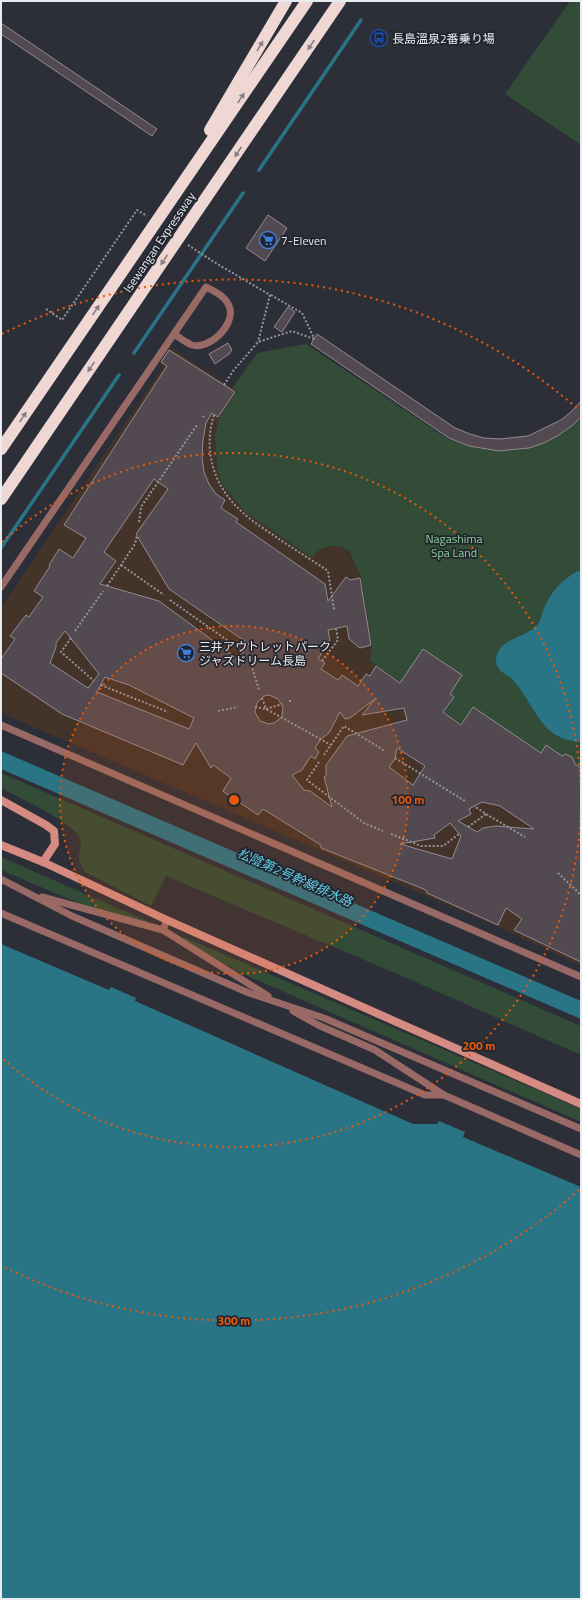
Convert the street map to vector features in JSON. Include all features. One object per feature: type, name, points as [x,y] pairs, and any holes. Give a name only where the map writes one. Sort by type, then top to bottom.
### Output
[{"type":"highway","points":[[147,236],[286,1]]},
{"type":"highway","name":"Isewangan Expressway","points":[[1,449],[306,1]]},
{"type":"highway","name":"Isewangan Expressway","points":[[1,499],[342,1]]},
{"type":"street","points":[[1,800],[54,831],[55,844],[43,862]]},
{"type":"street","points":[[1,845],[43,862],[167,920],[581,1104]]},
{"type":"lane","points":[[1,588],[206,286],[224,297],[231,310],[228,324],[216,338],[205,345],[192,345],[174,334]]},
{"type":"lane","points":[[1,725],[581,977]]},
{"type":"lane","points":[[1,879],[86,922],[249,993],[324,1018],[581,1129]]},
{"type":"lane","points":[[1,884],[163,930],[278,1002],[318,1025],[375,1050],[444,1095],[581,1155]]},
{"type":"lane","points":[[1,913],[425,1095],[444,1095]]},
{"type":"lane","points":[[163,930],[167,920]]},
{"type":"path","points":[[46,309],[62,320],[137,210],[150,218]]},
{"type":"path","points":[[187,244],[214,262],[302,313],[314,339],[292,331],[258,342]]},
{"type":"path","points":[[224,385],[234,370],[258,342],[270,295]]},
{"type":"path","points":[[214,415],[210,427],[209,444],[211,462],[226,495],[240,510],[260,526],[328,571],[334,610]]},
{"type":"path","points":[[139,522],[141,507],[197,425]]},
{"type":"path","points":[[107,586],[135,544],[136,536]]},
{"type":"path","points":[[121,565],[164,595]]},
{"type":"path","points":[[75,631],[103,591]]},
{"type":"path","points":[[170,600],[244,652]]},
{"type":"path","points":[[322,661],[338,640],[336,628]]},
{"type":"path","points":[[71,638],[61,652],[94,681]]},
{"type":"path","points":[[249,657],[259,690]]},
{"type":"path","points":[[101,685],[168,712]]},
{"type":"path","points":[[262,698],[266,709]]},
{"type":"path","points":[[266,709],[282,704]]},
{"type":"path","points":[[218,712],[238,706]]},
{"type":"path","points":[[255,707],[266,709],[331,745]]},
{"type":"path","points":[[324,755],[344,726],[385,751]]},
{"type":"path","points":[[396,758],[465,801]]},
{"type":"path","points":[[319,762],[307,780],[364,823],[383,831]]},
{"type":"path","points":[[474,806],[525,837]]},
{"type":"path","points":[[468,827],[486,814]]},
{"type":"path","points":[[391,834],[422,846],[443,846],[459,834]]},
{"type":"path","points":[[558,873],[581,895]]},
{"type":"shaded area","name":"三井アウトレットパーク ジャズドリーム長島","points":[[170,347],[237,391],[219,418],[215,436],[217,467],[222,484],[230,492],[320,549],[331,546],[342,547],[348,551],[361,577],[372,645],[370,661],[581,805],[581,966],[510,932],[1,713],[1,608],[163,367],[159,364]]},
{"type":"green space","points":[[570,1],[581,1],[581,145],[505,94]]},
{"type":"green space","name":"Nagashima Spa Land","points":[[306,344],[448,439],[466,445],[501,451],[534,447],[551,440],[566,431],[581,418],[581,805],[370,661],[372,645],[361,577],[349,551],[342,547],[331,546],[320,549],[312,558],[245,512],[222,484],[217,467],[215,436],[219,418],[237,391],[232,388],[257,353]]},
{"type":"green space","points":[[1,773],[581,1026],[581,1055],[402,976],[166,876],[151,906],[85,872],[79,859],[81,843],[80,838],[73,829],[54,816],[1,788]]},
{"type":"green space","points":[[1,857],[147,921],[146,924],[83,905],[1,870]]},
{"type":"green space","points":[[184,937],[581,1109],[581,1122],[243,974],[182,940]]},
{"type":"water","points":[[578,571],[581,571],[581,742],[564,739],[550,731],[541,721],[514,681],[501,671],[496,662],[497,654],[506,643],[526,633],[537,625],[547,602],[554,591],[562,582]]},
{"type":"water","points":[[1,751],[581,1001],[581,1019],[1,769]]},
{"type":"water","points":[[1,944],[109,990],[111,987],[136,998],[135,1001],[413,1124],[437,1124],[439,1121],[465,1132],[463,1137],[581,1187],[581,1599],[1,1599]]},
{"type":"building","points":[[1,23],[157,129],[152,136],[1,34]]},
{"type":"building","points":[[268,215],[287,228],[265,261],[246,248]]},
{"type":"building","points":[[288,307],[295,312],[282,332],[274,327]]},
{"type":"building","points":[[317,334],[455,428],[470,434],[484,438],[500,439],[528,436],[561,420],[581,401],[581,417],[559,435],[544,443],[529,448],[499,451],[469,446],[449,438],[311,344]]},
{"type":"building","points":[[228,343],[232,350],[215,364],[209,354]]},
{"type":"building","name":"三井アウトレットパーク ジャズドリーム長島","points":[[169,350],[235,392],[218,417],[212,413],[206,423],[203,440],[202,457],[204,472],[209,484],[216,494],[225,500],[221,508],[238,519],[236,522],[325,584],[328,601],[346,577],[350,580],[360,578],[371,645],[360,648],[349,639],[347,626],[328,630],[330,640],[318,659],[325,663],[321,669],[338,680],[342,675],[358,686],[366,674],[370,676],[376,666],[400,683],[423,649],[462,675],[450,694],[454,697],[443,712],[461,725],[473,707],[541,753],[546,745],[562,756],[565,754],[572,757],[575,764],[581,768],[581,962],[514,930],[522,919],[506,908],[498,925],[427,893],[426,890],[321,848],[321,845],[263,809],[258,815],[223,791],[231,778],[213,765],[211,768],[196,743],[183,765],[62,714],[1,673],[1,659],[15,639],[10,636],[26,615],[29,617],[43,597],[34,591],[59,549],[73,558],[86,538],[64,525],[167,366],[161,362]],"holes":[[[154,479],[168,489],[136,534],[169,589],[249,644],[238,659],[159,601],[100,584],[116,561],[104,552]],[[65,631],[99,674],[88,688],[50,663],[56,643]],[[105,677],[129,685],[194,718],[189,729],[97,692]],[[269,695],[278,699],[283,707],[282,717],[274,723],[269,724],[260,721],[255,712],[257,703],[264,696]],[[375,699],[362,715],[404,708],[407,720],[347,736],[326,765],[326,776],[324,777],[332,807],[310,791],[304,790],[292,775],[302,770],[311,756],[315,759],[319,752],[315,748],[321,739],[329,733],[340,712],[345,719],[350,718]],[[397,748],[425,766],[413,785],[389,767],[395,759]],[[482,802],[500,806],[534,829],[496,826],[483,828],[477,832],[458,821],[471,814],[469,809]],[[450,823],[461,836],[452,859],[400,844],[435,838],[434,835]]]},
{"type":"waterway","points":[[259,170],[361,20]]},
{"type":"waterway","points":[[134,353],[243,193]]},
{"type":"waterway","points":[[1,548],[119,375]]},
{"type":"place","name":"長島溫泉2番乗り場","points":[[379,38]]},
{"type":"place","name":"7-Eleven","points":[[268,240]]},
{"type":"place","name":"三井アウトレットパーク ジャズドリーム長島","points":[[186,653]]},
{"type":"water label","name":"松陰第2号幹線排水路","points":[[295,877]]}]
